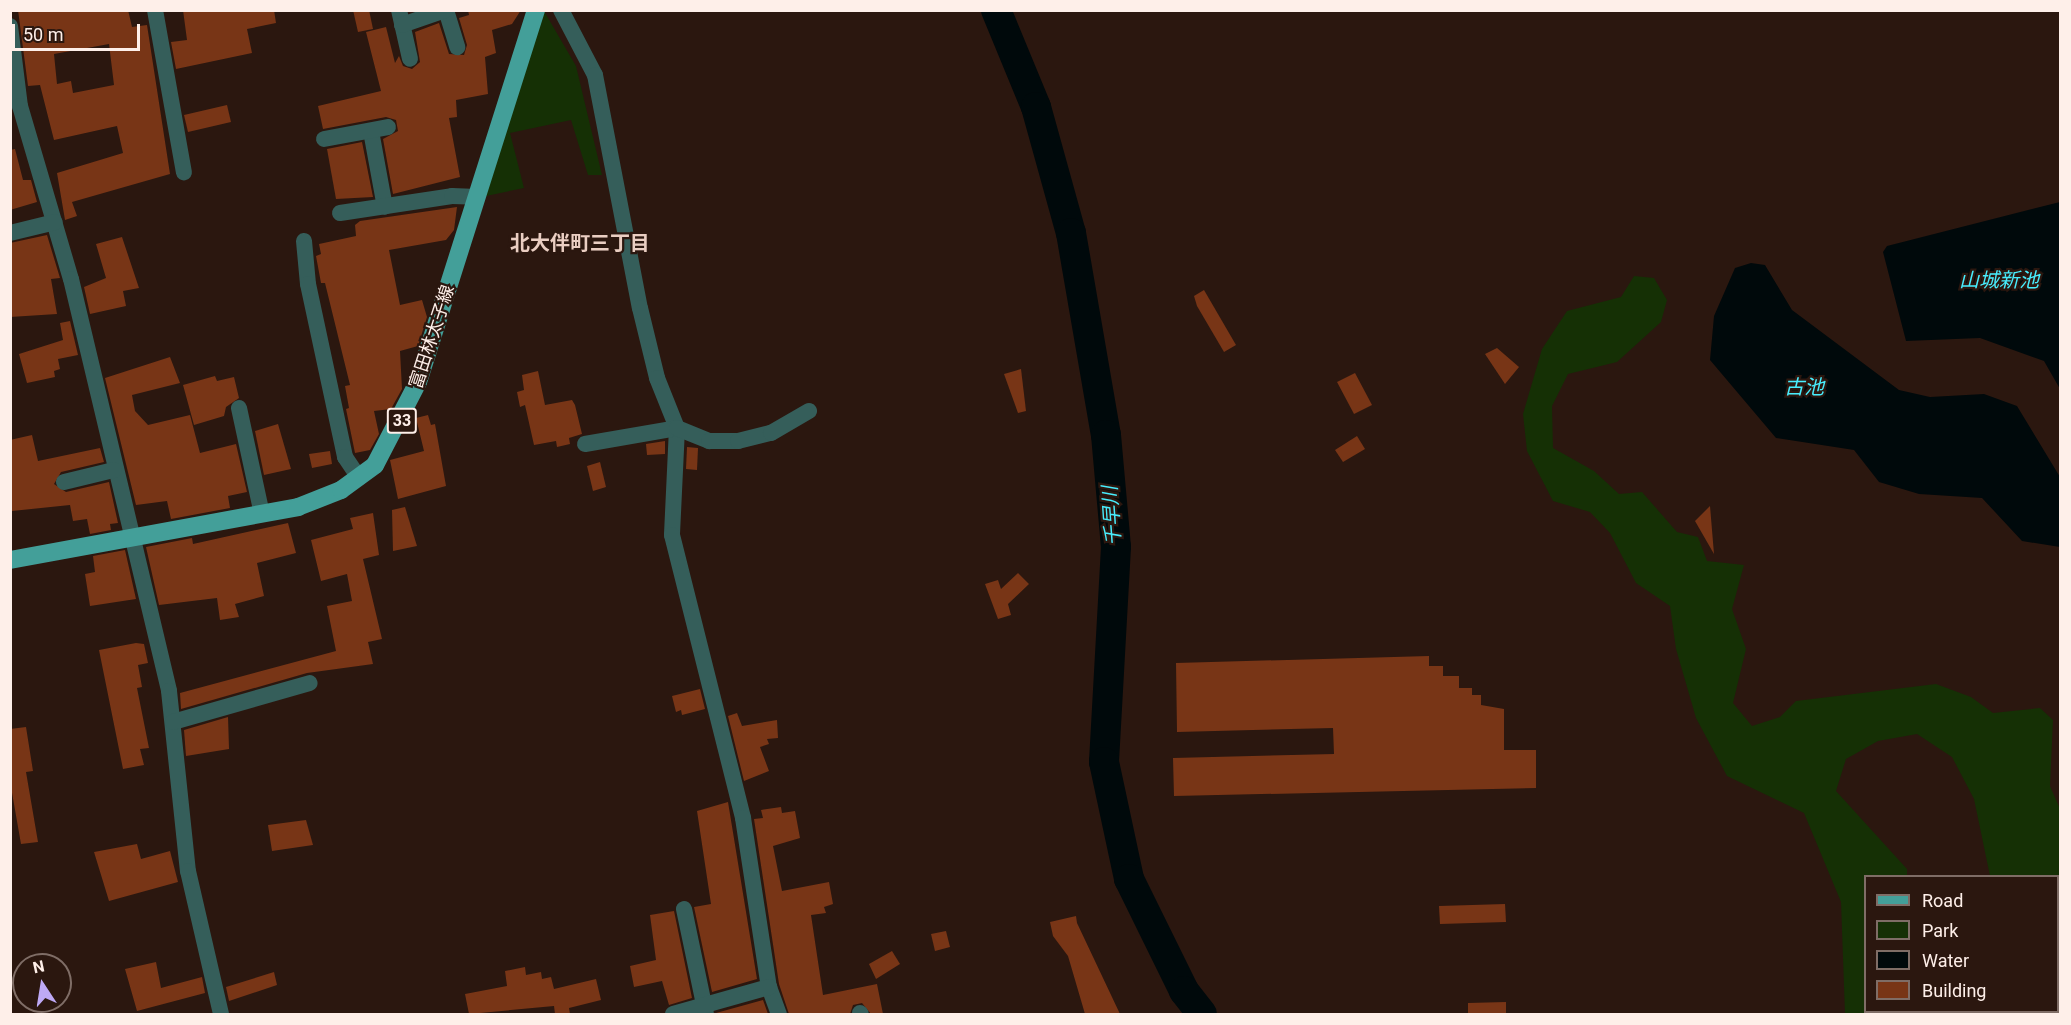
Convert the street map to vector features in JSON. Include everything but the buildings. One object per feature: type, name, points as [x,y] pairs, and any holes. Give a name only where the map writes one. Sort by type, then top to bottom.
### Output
[{"type":"main road","name":"富田林太子線","points":[[10,560],[312,503],[359,478],[385,450],[410,402],[536,10]]},
{"type":"street","points":[[155,10],[184,172]]},
{"type":"street","points":[[410,59],[401,18],[446,10],[457,47]]},
{"type":"street","points":[[561,10],[592,64],[640,308],[657,378],[677,428],[672,535],[743,818],[769,987],[779,1014]]},
{"type":"street","points":[[10,26],[15,107],[55,222],[132,536],[172,722],[188,871],[221,1014]]},
{"type":"street","points":[[324,139],[388,127]]},
{"type":"street","points":[[371,131],[385,207]]},
{"type":"street","points":[[340,213],[452,196],[477,197]]},
{"type":"street","points":[[10,233],[55,222]]},
{"type":"street","points":[[304,241],[308,284],[345,457],[359,478]]},
{"type":"street","points":[[239,408],[262,514]]},
{"type":"street","points":[[585,444],[677,428],[709,441],[738,441],[771,433],[810,411]]},
{"type":"street","points":[[64,482],[114,470]]},
{"type":"street","points":[[172,722],[309,683]]},
{"type":"street","points":[[684,909],[705,1010]]},
{"type":"street","points":[[673,1014],[705,1010],[769,987]]},
{"type":"green space","points":[[544,11],[576,66],[602,175],[588,175],[571,120],[510,133],[524,188],[486,196]]},
{"type":"green space","points":[[1634,276],[1654,278],[1667,300],[1661,322],[1617,362],[1568,374],[1552,406],[1553,448],[1594,471],[1619,494],[1642,492],[1677,532],[1698,537],[1707,561],[1744,565],[1732,609],[1746,649],[1733,703],[1752,726],[1780,717],[1796,701],[1936,684],[1971,697],[1993,713],[2040,708],[2053,720],[2050,786],[2060,809],[2060,1014],[2042,1013],[2059,1013],[2059,875],[1990,875],[1974,799],[1952,757],[1917,734],[1878,741],[1846,759],[1836,791],[1907,869],[1907,875],[1864,875],[1864,1013],[1922,1014],[1845,1014],[1841,902],[1804,813],[1727,776],[1696,718],[1676,649],[1670,606],[1636,583],[1610,533],[1590,512],[1553,501],[1527,451],[1523,414],[1542,349],[1567,311],[1621,297]]},
{"type":"water","name":"山城新池","points":[[2060,202],[2060,389],[2044,361],[1980,338],[1906,341],[1883,252],[1887,246]]},
{"type":"water","name":"古池","points":[[1751,263],[1765,265],[1792,310],[1899,390],[1930,397],[1984,394],[2017,406],[2060,477],[2060,547],[2022,541],[1982,498],[1919,494],[1879,482],[1854,450],[1776,438],[1710,360],[1714,316],[1735,268]]},
{"type":"waterway","name":"千早川","points":[[996,10],[1036,107],[1071,233],[1106,435],[1116,547],[1104,762],[1129,879],[1184,991],[1202,1014]]},
{"type":"district","name":"北大伴町三丁目","points":[[580,243]]}]
